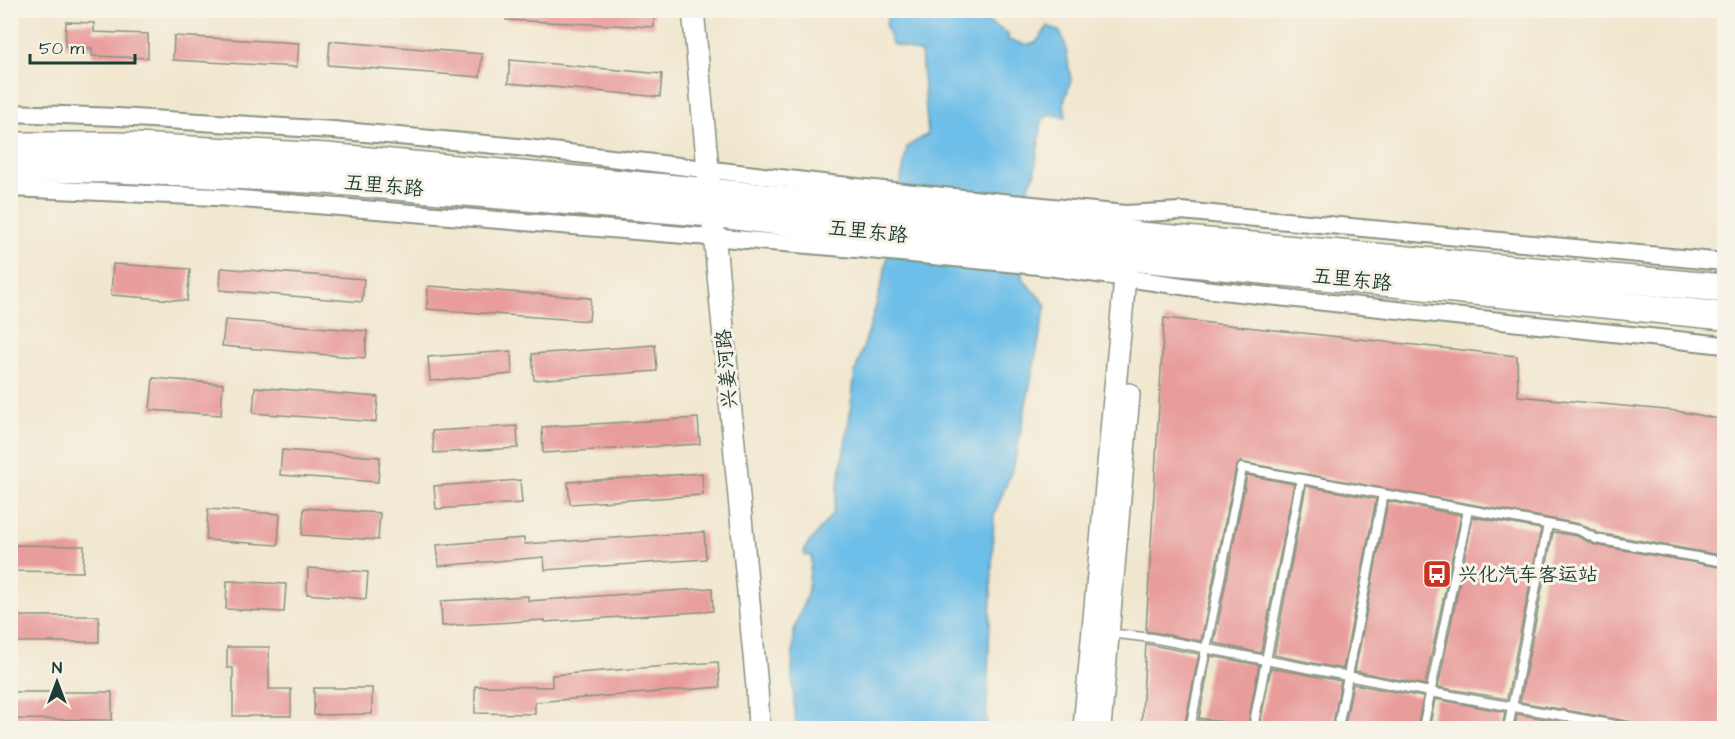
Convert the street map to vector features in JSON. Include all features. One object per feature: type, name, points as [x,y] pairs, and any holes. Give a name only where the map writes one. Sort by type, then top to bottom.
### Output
[{"type":"main road","name":"五里东路","points":[[10,146],[117,146],[326,157],[710,203],[1049,238],[1725,288]]},
{"type":"main road","name":"五里东路","points":[[10,168],[118,169],[710,203]]},
{"type":"main road","name":"五里东路","points":[[1049,238],[1133,268],[1725,316]]},
{"type":"street","name":"兴姜河路","points":[[693,10],[756,675],[759,729]]},
{"type":"street","points":[[10,113],[333,130],[518,147],[710,203]]},
{"type":"street","points":[[10,188],[216,197],[710,203],[1049,238],[1125,214],[1180,211],[1725,262]]},
{"type":"street","points":[[1100,729],[1101,632],[1133,268],[1203,289],[1725,345]]},
{"type":"street","points":[[1084,729],[1101,632]]},
{"type":"lane","points":[[1225,729],[1191,724],[1242,468],[1580,531],[1596,539],[1725,562]]},
{"type":"lane","points":[[1253,729],[1301,479]]},
{"type":"lane","points":[[1338,729],[1383,494]]},
{"type":"lane","points":[[1423,729],[1468,510]]},
{"type":"lane","points":[[1508,729],[1548,525]]},
{"type":"lane","points":[[1101,632],[1152,639],[1632,729]]},
{"type":"water","points":[[888,11],[986,11],[988,22],[1008,33],[1008,40],[1028,45],[1035,43],[1048,26],[1060,32],[1065,43],[1071,80],[1064,102],[1066,117],[1049,114],[1042,121],[1034,176],[1029,185],[1022,278],[1046,305],[1014,465],[994,515],[986,728],[796,728],[792,674],[794,630],[807,594],[812,556],[804,555],[805,548],[833,513],[855,373],[884,275],[907,147],[928,134],[921,53],[892,44],[886,27]]},
{"type":"building","points":[[506,10],[654,10],[654,27],[506,20]]},
{"type":"building","points":[[66,22],[94,23],[94,32],[148,34],[148,58],[92,56],[92,48],[65,47]]},
{"type":"building","points":[[174,36],[299,43],[297,67],[173,60]]},
{"type":"building","points":[[330,41],[482,54],[480,77],[328,65]]},
{"type":"building","points":[[510,60],[662,74],[660,97],[508,83]]},
{"type":"building","points":[[113,264],[190,269],[187,301],[111,295]]},
{"type":"building","points":[[221,268],[364,279],[362,302],[220,290]]},
{"type":"building","points":[[428,286],[591,298],[589,321],[427,309]]},
{"type":"building","points":[[1164,318],[1517,356],[1518,396],[1677,411],[1725,420],[1725,556],[1598,533],[1580,524],[1240,462],[1236,467],[1201,641],[1146,631]]},
{"type":"building","points":[[225,320],[367,331],[365,358],[222,346]]},
{"type":"building","points":[[655,345],[657,371],[534,380],[532,354]]},
{"type":"building","points":[[511,351],[512,374],[430,381],[428,357]]},
{"type":"building","points":[[153,378],[223,384],[221,415],[150,410]]},
{"type":"building","points":[[255,387],[378,397],[376,422],[253,413]]},
{"type":"building","points":[[698,418],[700,444],[543,453],[542,427]]},
{"type":"building","points":[[517,426],[518,448],[434,453],[432,431]]},
{"type":"building","points":[[282,450],[380,457],[378,482],[280,475]]},
{"type":"building","points":[[702,473],[703,495],[570,504],[568,482]]},
{"type":"building","points":[[1247,475],[1294,484],[1261,653],[1214,643]]},
{"type":"building","points":[[520,480],[522,503],[436,509],[434,486]]},
{"type":"building","points":[[1306,486],[1376,499],[1343,669],[1274,655]]},
{"type":"building","points":[[1388,501],[1461,515],[1425,685],[1355,671]]},
{"type":"building","points":[[304,508],[380,513],[378,540],[302,535]]},
{"type":"building","points":[[208,509],[280,514],[278,545],[206,540]]},
{"type":"building","points":[[1473,517],[1541,529],[1507,699],[1438,687]]},
{"type":"building","points":[[704,532],[706,559],[545,570],[544,557],[439,566],[437,545],[524,538],[525,544]]},
{"type":"building","points":[[1553,532],[1577,536],[1595,545],[1725,568],[1725,729],[1638,729],[1633,722],[1520,702]]},
{"type":"building","points":[[10,545],[84,546],[83,572],[10,571]]},
{"type":"building","points":[[308,568],[368,572],[366,599],[307,594]]},
{"type":"building","points":[[227,581],[286,584],[284,612],[226,609]]},
{"type":"building","points":[[712,588],[713,611],[442,626],[441,601],[528,596],[528,601]]},
{"type":"building","points":[[10,616],[99,616],[99,642],[10,642]]},
{"type":"building","points":[[1146,644],[1199,654],[1185,723],[1187,729],[1141,729]]},
{"type":"building","points":[[227,647],[269,647],[269,689],[291,689],[291,716],[233,716],[233,668],[227,668]]},
{"type":"building","points":[[1211,656],[1259,665],[1247,729],[1231,729],[1231,725],[1226,722],[1199,718]]},
{"type":"building","points":[[718,662],[720,687],[535,702],[535,714],[475,713],[475,686],[552,687],[552,675]]},
{"type":"building","points":[[1271,668],[1341,681],[1332,729],[1259,729]]},
{"type":"building","points":[[1353,684],[1423,697],[1417,729],[1344,729]]},
{"type":"building","points":[[314,688],[372,688],[372,714],[314,715]]},
{"type":"building","points":[[10,692],[112,692],[112,720],[10,719]]},
{"type":"building","points":[[1435,699],[1505,712],[1502,729],[1429,729]]},
{"type":"building","points":[[1517,714],[1598,729],[1514,729]]},
{"type":"place","name":"兴化汽车客运站","points":[[1437,574]]}]
